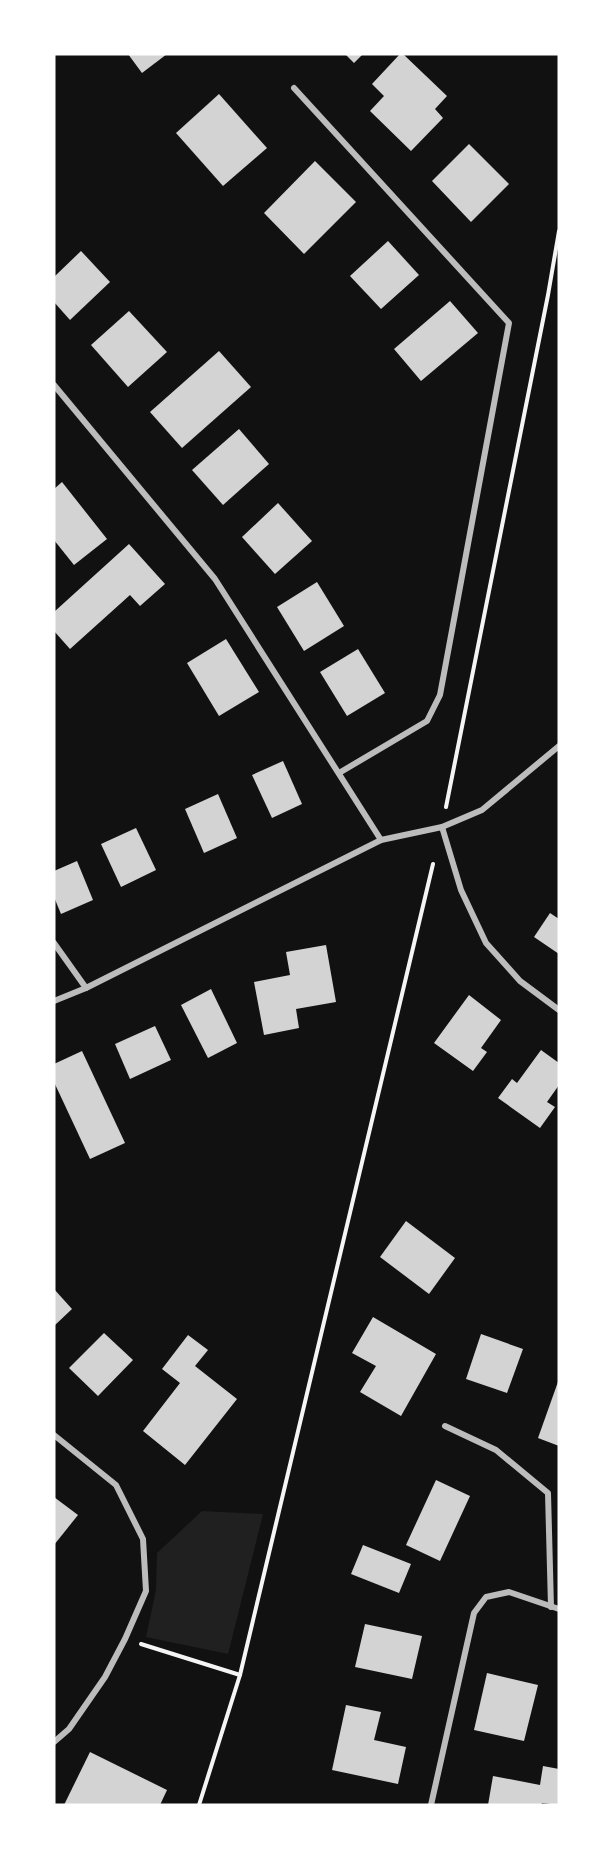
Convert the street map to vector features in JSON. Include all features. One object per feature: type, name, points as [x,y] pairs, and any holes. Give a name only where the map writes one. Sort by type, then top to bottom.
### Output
[{"type":"street","points":[[294,88],[509,323],[440,695],[427,721],[339,773]]},
{"type":"street","points":[[54,385],[215,579],[381,840]]},
{"type":"street","points":[[54,1001],[86,988],[381,840],[442,827],[482,810],[559,746]]},
{"type":"street","points":[[442,827],[461,890],[486,943],[520,981],[559,1010]]},
{"type":"street","points":[[54,943],[86,988]]},
{"type":"street","points":[[445,1426],[496,1450],[548,1493],[551,1607]]},
{"type":"street","points":[[54,1435],[116,1485],[142,1539],[146,1591],[105,1677],[69,1729],[54,1742]]},
{"type":"street","points":[[431,1805],[474,1613],[486,1598],[509,1592],[559,1609]]},
{"type":"path","points":[[442,827],[559,231]]},
{"type":"path","points":[[198,1805],[240,1675],[434,862]]},
{"type":"path","points":[[125,1639],[240,1675]]},
{"type":"shaded area","points":[[202,1511],[263,1514],[228,1654],[146,1637],[156,1590],[157,1553]]},
{"type":"building","points":[[128,54],[167,54],[142,73]]},
{"type":"building","points":[[345,54],[363,54],[354,63]]},
{"type":"building","points":[[400,54],[403,54],[447,96],[435,109],[443,118],[411,151],[370,111],[384,96],[372,84]]},
{"type":"building","points":[[219,94],[267,148],[223,186],[176,133]]},
{"type":"building","points":[[469,144],[509,184],[471,222],[432,181]]},
{"type":"building","points":[[315,161],[356,202],[304,254],[264,213]]},
{"type":"building","points":[[388,241],[419,275],[381,309],[350,276]]},
{"type":"building","points":[[81,251],[110,282],[70,320],[54,302],[54,277]]},
{"type":"building","points":[[450,301],[478,333],[421,381],[394,349]]},
{"type":"building","points":[[129,311],[167,352],[128,387],[91,345]]},
{"type":"building","points":[[219,351],[251,387],[182,448],[150,412]]},
{"type":"building","points":[[239,429],[269,464],[223,505],[192,470]]},
{"type":"building","points":[[62,482],[107,539],[74,565],[54,540],[54,489]]},
{"type":"building","points":[[278,503],[312,541],[275,574],[242,537]]},
{"type":"building","points":[[129,544],[165,584],[140,606],[130,595],[70,649],[54,631],[54,612]]},
{"type":"building","points":[[317,582],[344,626],[304,651],[277,607]]},
{"type":"building","points":[[226,639],[259,692],[219,716],[187,663]]},
{"type":"building","points":[[358,649],[385,693],[347,716],[320,672]]},
{"type":"building","points":[[283,761],[302,804],[272,818],[252,775]]},
{"type":"building","points":[[218,794],[237,838],[204,853],[185,809]]},
{"type":"building","points":[[136,828],[156,870],[121,887],[101,844]]},
{"type":"building","points":[[77,861],[93,900],[61,914],[54,897],[54,871]]},
{"type":"building","points":[[550,913],[559,919],[559,954],[534,937]]},
{"type":"building","points":[[326,945],[336,1002],[296,1009],[299,1028],[264,1035],[254,982],[290,975],[286,952]]},
{"type":"building","points":[[211,989],[237,1043],[208,1058],[181,1005]]},
{"type":"building","points":[[469,995],[501,1020],[481,1048],[487,1052],[473,1071],[434,1043]]},
{"type":"building","points":[[155,1026],[171,1060],[130,1079],[115,1044]]},
{"type":"building","points":[[541,1050],[559,1063],[559,1085],[547,1102],[555,1107],[540,1128],[498,1098],[512,1079],[517,1083]]},
{"type":"building","points":[[82,1051],[125,1143],[90,1159],[54,1082],[54,1064]]},
{"type":"building","points":[[406,1221],[455,1258],[429,1294],[380,1257]]},
{"type":"building","points":[[54,1289],[72,1309],[54,1326]]},
{"type":"building","points":[[373,1317],[436,1354],[401,1416],[360,1392],[376,1366],[352,1353]]},
{"type":"building","points":[[104,1333],[133,1360],[98,1396],[69,1368]]},
{"type":"building","points":[[481,1334],[523,1349],[507,1393],[466,1379]]},
{"type":"building","points":[[188,1335],[208,1350],[195,1366],[237,1399],[185,1465],[143,1431],[180,1383],[162,1369]]},
{"type":"building","points":[[559,1379],[559,1446],[538,1438]]},
{"type":"building","points":[[436,1480],[470,1496],[440,1561],[406,1545]]},
{"type":"building","points":[[54,1497],[78,1515],[54,1545]]},
{"type":"building","points":[[363,1545],[411,1564],[399,1593],[351,1574]]},
{"type":"building","points":[[365,1624],[422,1636],[412,1679],[355,1667]]},
{"type":"building","points":[[487,1673],[538,1685],[524,1741],[474,1730]]},
{"type":"building","points":[[346,1705],[381,1712],[374,1740],[406,1747],[398,1784],[332,1770]]},
{"type":"building","points":[[90,1752],[167,1790],[160,1805],[64,1805]]},
{"type":"building","points":[[543,1766],[559,1769],[559,1805],[542,1803],[541,1805],[488,1805],[493,1776],[540,1785]]}]
